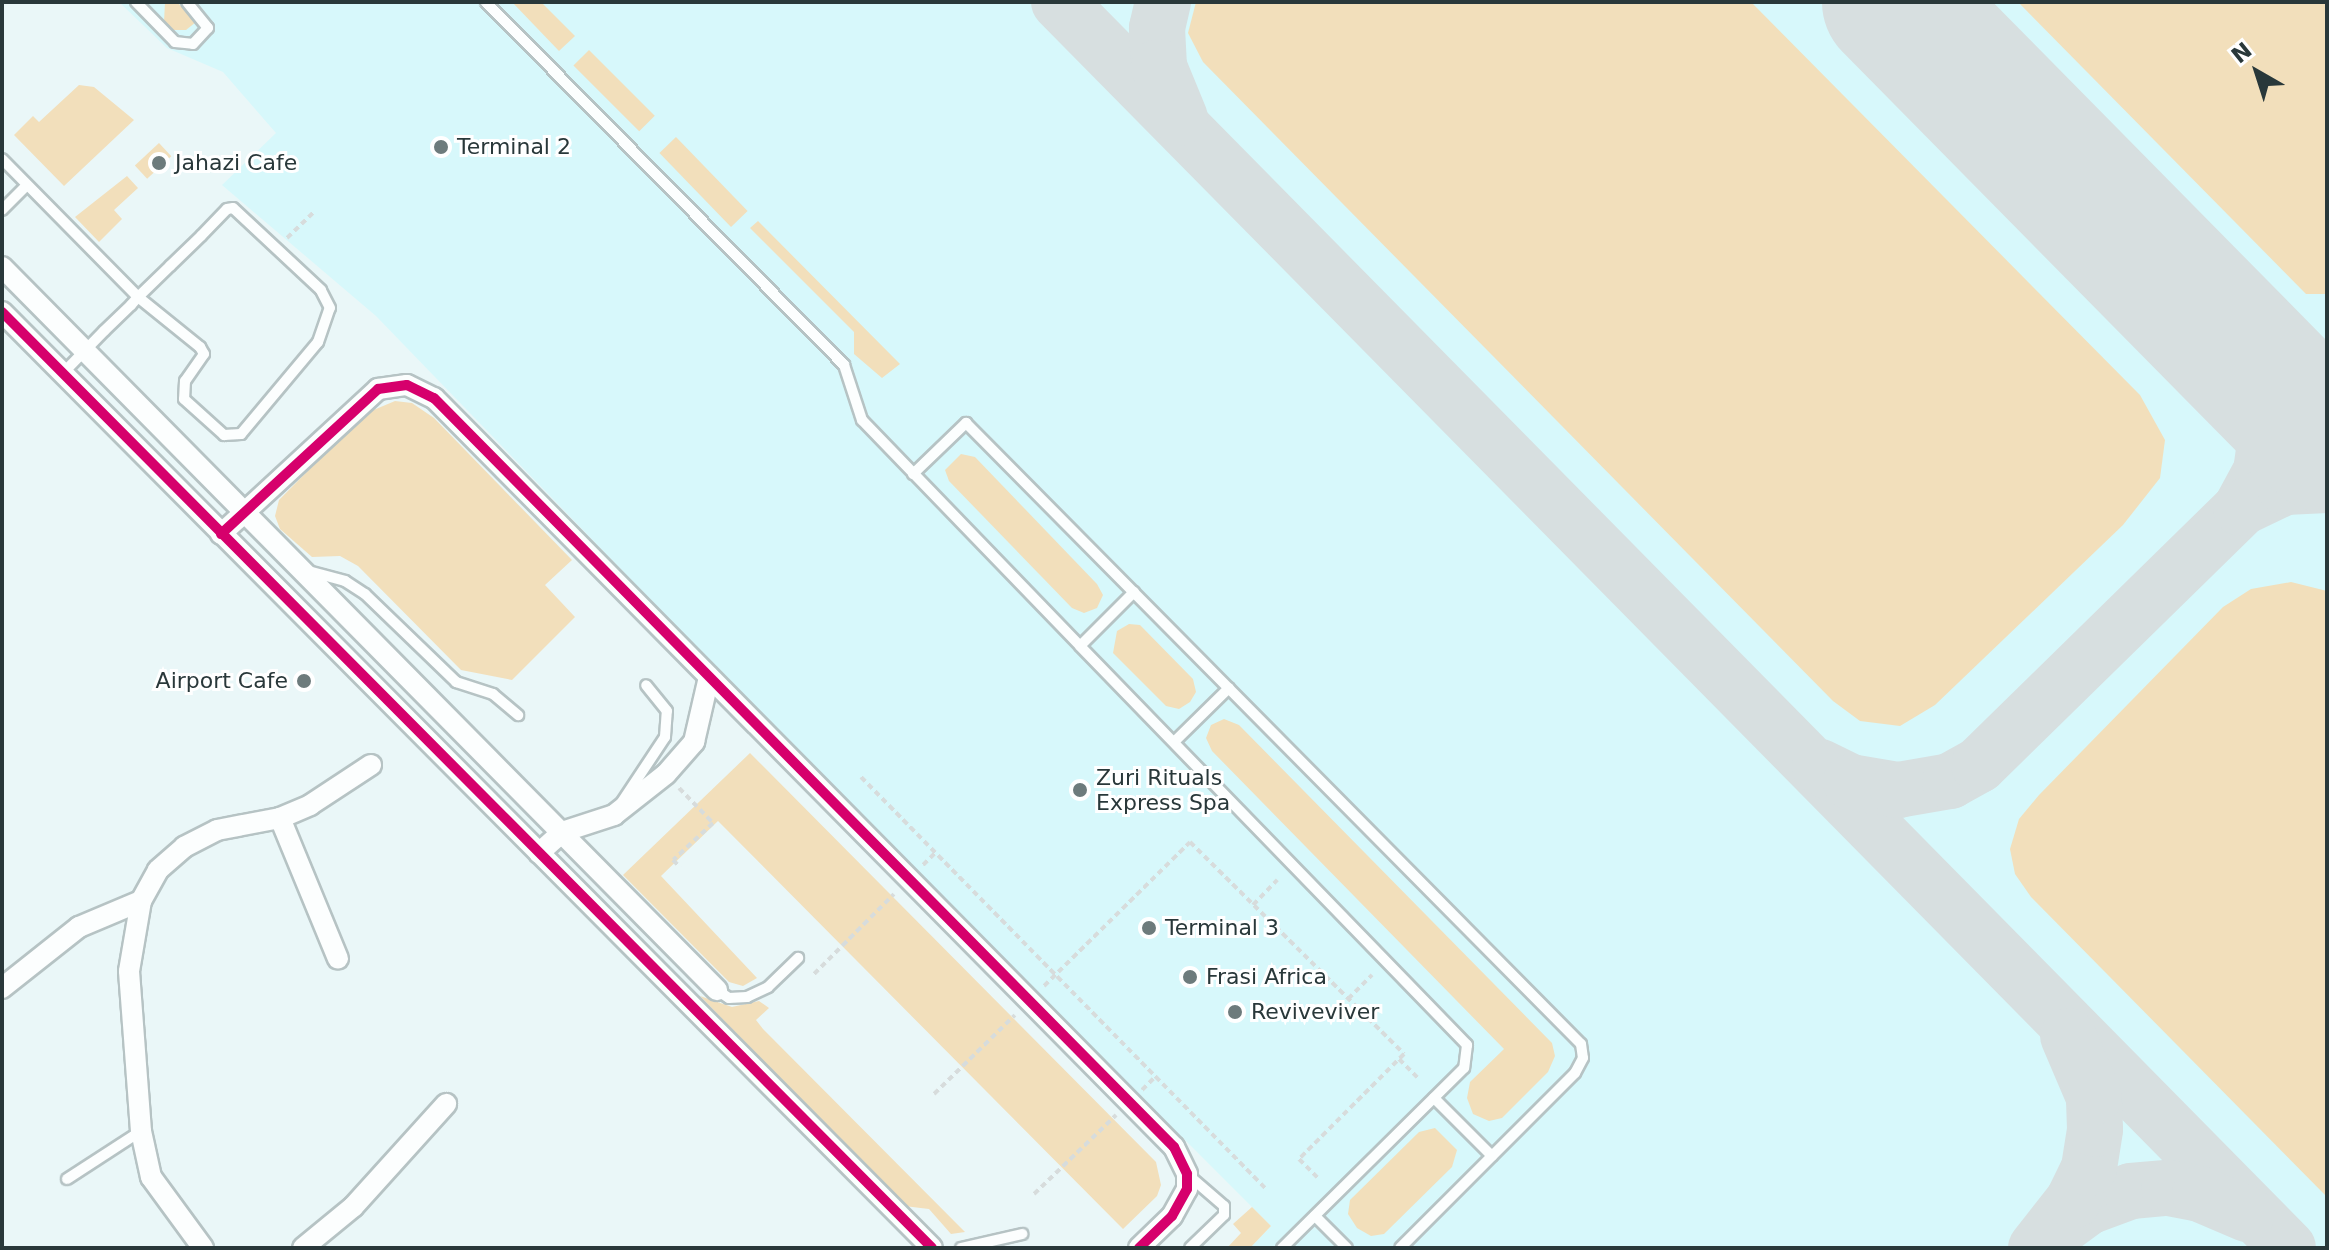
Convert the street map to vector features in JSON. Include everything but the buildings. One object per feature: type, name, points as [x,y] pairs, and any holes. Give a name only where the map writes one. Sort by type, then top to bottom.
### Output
[{"type":"street","points":[[2,267],[717,990]]},
{"type":"street","points":[[2,312],[926,1242]]},
{"type":"street","points":[[221,534],[378,389],[392,385],[422,390],[1174,1147],[1187,1174],[1181,1204],[1139,1248]]},
{"type":"street","points":[[539,853],[562,832],[614,815],[666,774],[694,742],[709,677]]},
{"type":"street","points":[[203,1248],[151,1177],[141,1131],[129,971],[141,901],[158,870],[184,847],[217,830],[280,818],[310,805],[371,765]]},
{"type":"street","points":[[280,818],[338,959]]},
{"type":"street","points":[[2,988],[79,927],[141,901]]},
{"type":"street","points":[[303,1248],[353,1207],[446,1104]]},
{"type":"lane","points":[[136,2],[175,42],[193,44],[208,28],[187,2]]},
{"type":"lane","points":[[151,17],[152,2]]},
{"type":"lane","points":[[486,2],[844,365],[862,420],[1460,1034],[1467,1045],[1464,1068],[1282,1248]]},
{"type":"lane","points":[[2,159],[138,297],[204,354],[185,381],[184,399],[224,435],[241,434],[318,342],[330,308],[321,290],[233,208],[138,297],[62,374]]},
{"type":"lane","points":[[2,210],[27,185]]},
{"type":"lane","points":[[913,474],[966,423],[1581,1044],[1583,1058],[1575,1073],[1400,1248]]},
{"type":"lane","points":[[299,566],[365,594],[456,682],[493,694],[518,715]]},
{"type":"lane","points":[[1080,646],[1134,592]]},
{"type":"lane","points":[[614,815],[665,737],[667,711],[646,685]]},
{"type":"lane","points":[[1174,742],[1229,688]]},
{"type":"lane","points":[[717,990],[729,998],[747,997],[768,987],[798,958]]},
{"type":"lane","points":[[1434,1098],[1492,1156]]},
{"type":"lane","points":[[67,1179],[141,1131]]},
{"type":"lane","points":[[1187,1174],[1224,1206],[1224,1215],[1190,1248]]},
{"type":"lane","points":[[1315,1216],[1347,1248]]},
{"type":"lane","points":[[961,1248],[1022,1234]]},
{"type":"lane","points":[[926,1242],[941,1248]]},
{"type":"path","points":[[287,239],[314,212]]},
{"type":"path","points":[[666,774],[713,823],[673,860],[680,867]]},
{"type":"path","points":[[861,777],[1266,1189]]},
{"type":"path","points":[[934,1094],[1190,842],[1404,1054],[1299,1159],[1319,1179]]},
{"type":"path","points":[[814,974],[935,853]]},
{"type":"path","points":[[1253,905],[1277,880]]},
{"type":"path","points":[[1348,999],[1372,975]]},
{"type":"path","points":[[1399,1059],[1419,1079]]},
{"type":"path","points":[[1034,1194],[1155,1077]]},
{"type":"shaded area","points":[[119,2],[2327,2],[2327,1248],[1250,1248],[1271,1226],[819,774],[376,316],[222,185],[276,133],[223,72],[167,48]]},
{"type":"shaded area","points":[[165,2],[177,2],[196,22],[186,30],[173,30],[164,22]]},
{"type":"shaded area","points":[[512,2],[541,2],[575,36],[559,51]]},
{"type":"shaded area","points":[[1196,2],[1751,2],[2140,395],[2165,440],[2160,478],[2123,525],[1935,705],[1900,726],[1860,721],[1833,701],[1203,62],[1188,33]]},
{"type":"shaded area","points":[[2018,2],[2327,2],[2327,294],[2306,294]]},
{"type":"shaded area","points":[[589,50],[655,116],[639,131],[573,66]]},
{"type":"shaded area","points":[[79,85],[94,87],[134,120],[64,186],[14,135],[33,116],[39,122]]},
{"type":"shaded area","points":[[676,137],[748,211],[731,227],[659,153]]},
{"type":"shaded area","points":[[159,143],[171,156],[147,179],[135,166]]},
{"type":"shaded area","points":[[127,176],[138,188],[114,210],[122,219],[99,242],[75,217]]},
{"type":"shaded area","points":[[758,221],[900,364],[882,378],[854,354],[854,332],[750,228]]},
{"type":"shaded area","points":[[395,401],[412,403],[434,418],[572,560],[545,585],[575,617],[512,680],[461,670],[358,566],[340,556],[312,557],[280,529],[275,516],[279,500],[364,414]]},
{"type":"shaded area","points":[[961,454],[975,457],[1097,584],[1103,595],[1097,608],[1084,613],[1072,608],[949,481],[945,470]]},
{"type":"shaded area","points":[[2291,582],[2327,591],[2327,1197],[2031,897],[2015,874],[2010,849],[2019,819],[2039,795],[2223,607],[2251,589]]},
{"type":"shaded area","points":[[1129,624],[1140,625],[1193,679],[1196,692],[1190,702],[1179,709],[1166,706],[1113,653],[1117,631]]},
{"type":"shaded area","points":[[1224,719],[1239,725],[1552,1043],[1555,1056],[1548,1072],[1502,1118],[1489,1121],[1473,1114],[1467,1098],[1470,1082],[1504,1049],[1212,751],[1206,738],[1211,725]]},
{"type":"shaded area","points":[[750,753],[1156,1162],[1161,1185],[1157,1196],[1123,1229],[718,821],[661,876],[757,978],[743,986],[729,982],[623,875]]},
{"type":"shaded area","points":[[700,996],[732,1007],[759,1001],[769,1008],[756,1020],[763,1029],[965,1232],[951,1234],[929,1209],[904,1206]]},
{"type":"shaded area","points":[[1435,1128],[1457,1150],[1452,1167],[1384,1234],[1371,1236],[1357,1228],[1348,1214],[1350,1200],[1419,1132]]},
{"type":"shaded area","points":[[1252,1207],[1271,1226],[1250,1248],[1227,1248],[1241,1233],[1233,1224]]},
{"type":"taxiway","points":[[1059,2],[2288,1248]]},
{"type":"taxiway","points":[[1163,2],[1157,28],[1159,67],[1180,118]]},
{"type":"taxiway","points":[[2229,342],[2261,400],[2266,436],[2261,471],[2241,508]]},
{"type":"taxiway","points":[[1820,767],[1851,782],[1898,790],[1950,781],[1979,765],[2241,508],[2285,487],[2327,485]]},
{"type":"taxiway","points":[[2036,1248],[2073,1201],[2089,1168],[2095,1129],[2094,1097],[2068,1036]]},
{"type":"taxiway","points":[[2054,1232],[2088,1207],[2131,1191],[2169,1188],[2200,1194],[2247,1214]]},
{"type":"runway","points":[[1893,2],[2327,442]]},
{"type":"cycle path","points":[[2,312],[932,1248]]},
{"type":"cycle path","points":[[221,534],[378,389],[407,385],[434,398],[1174,1147],[1187,1174],[1187,1189],[1172,1216],[1139,1248]]},
{"type":"place","name":"Terminal 2","points":[[441,147]]},
{"type":"place","name":"Jahazi Cafe","points":[[159,163]]},
{"type":"place","name":"Airport Cafe","points":[[304,681]]},
{"type":"place","name":"Zuri Rituals Express Spa","points":[[1080,790]]},
{"type":"place","name":"Terminal 3","points":[[1149,928]]},
{"type":"place","name":"Frasi Africa","points":[[1190,977]]},
{"type":"place","name":"Reviveviver","points":[[1235,1012]]}]
